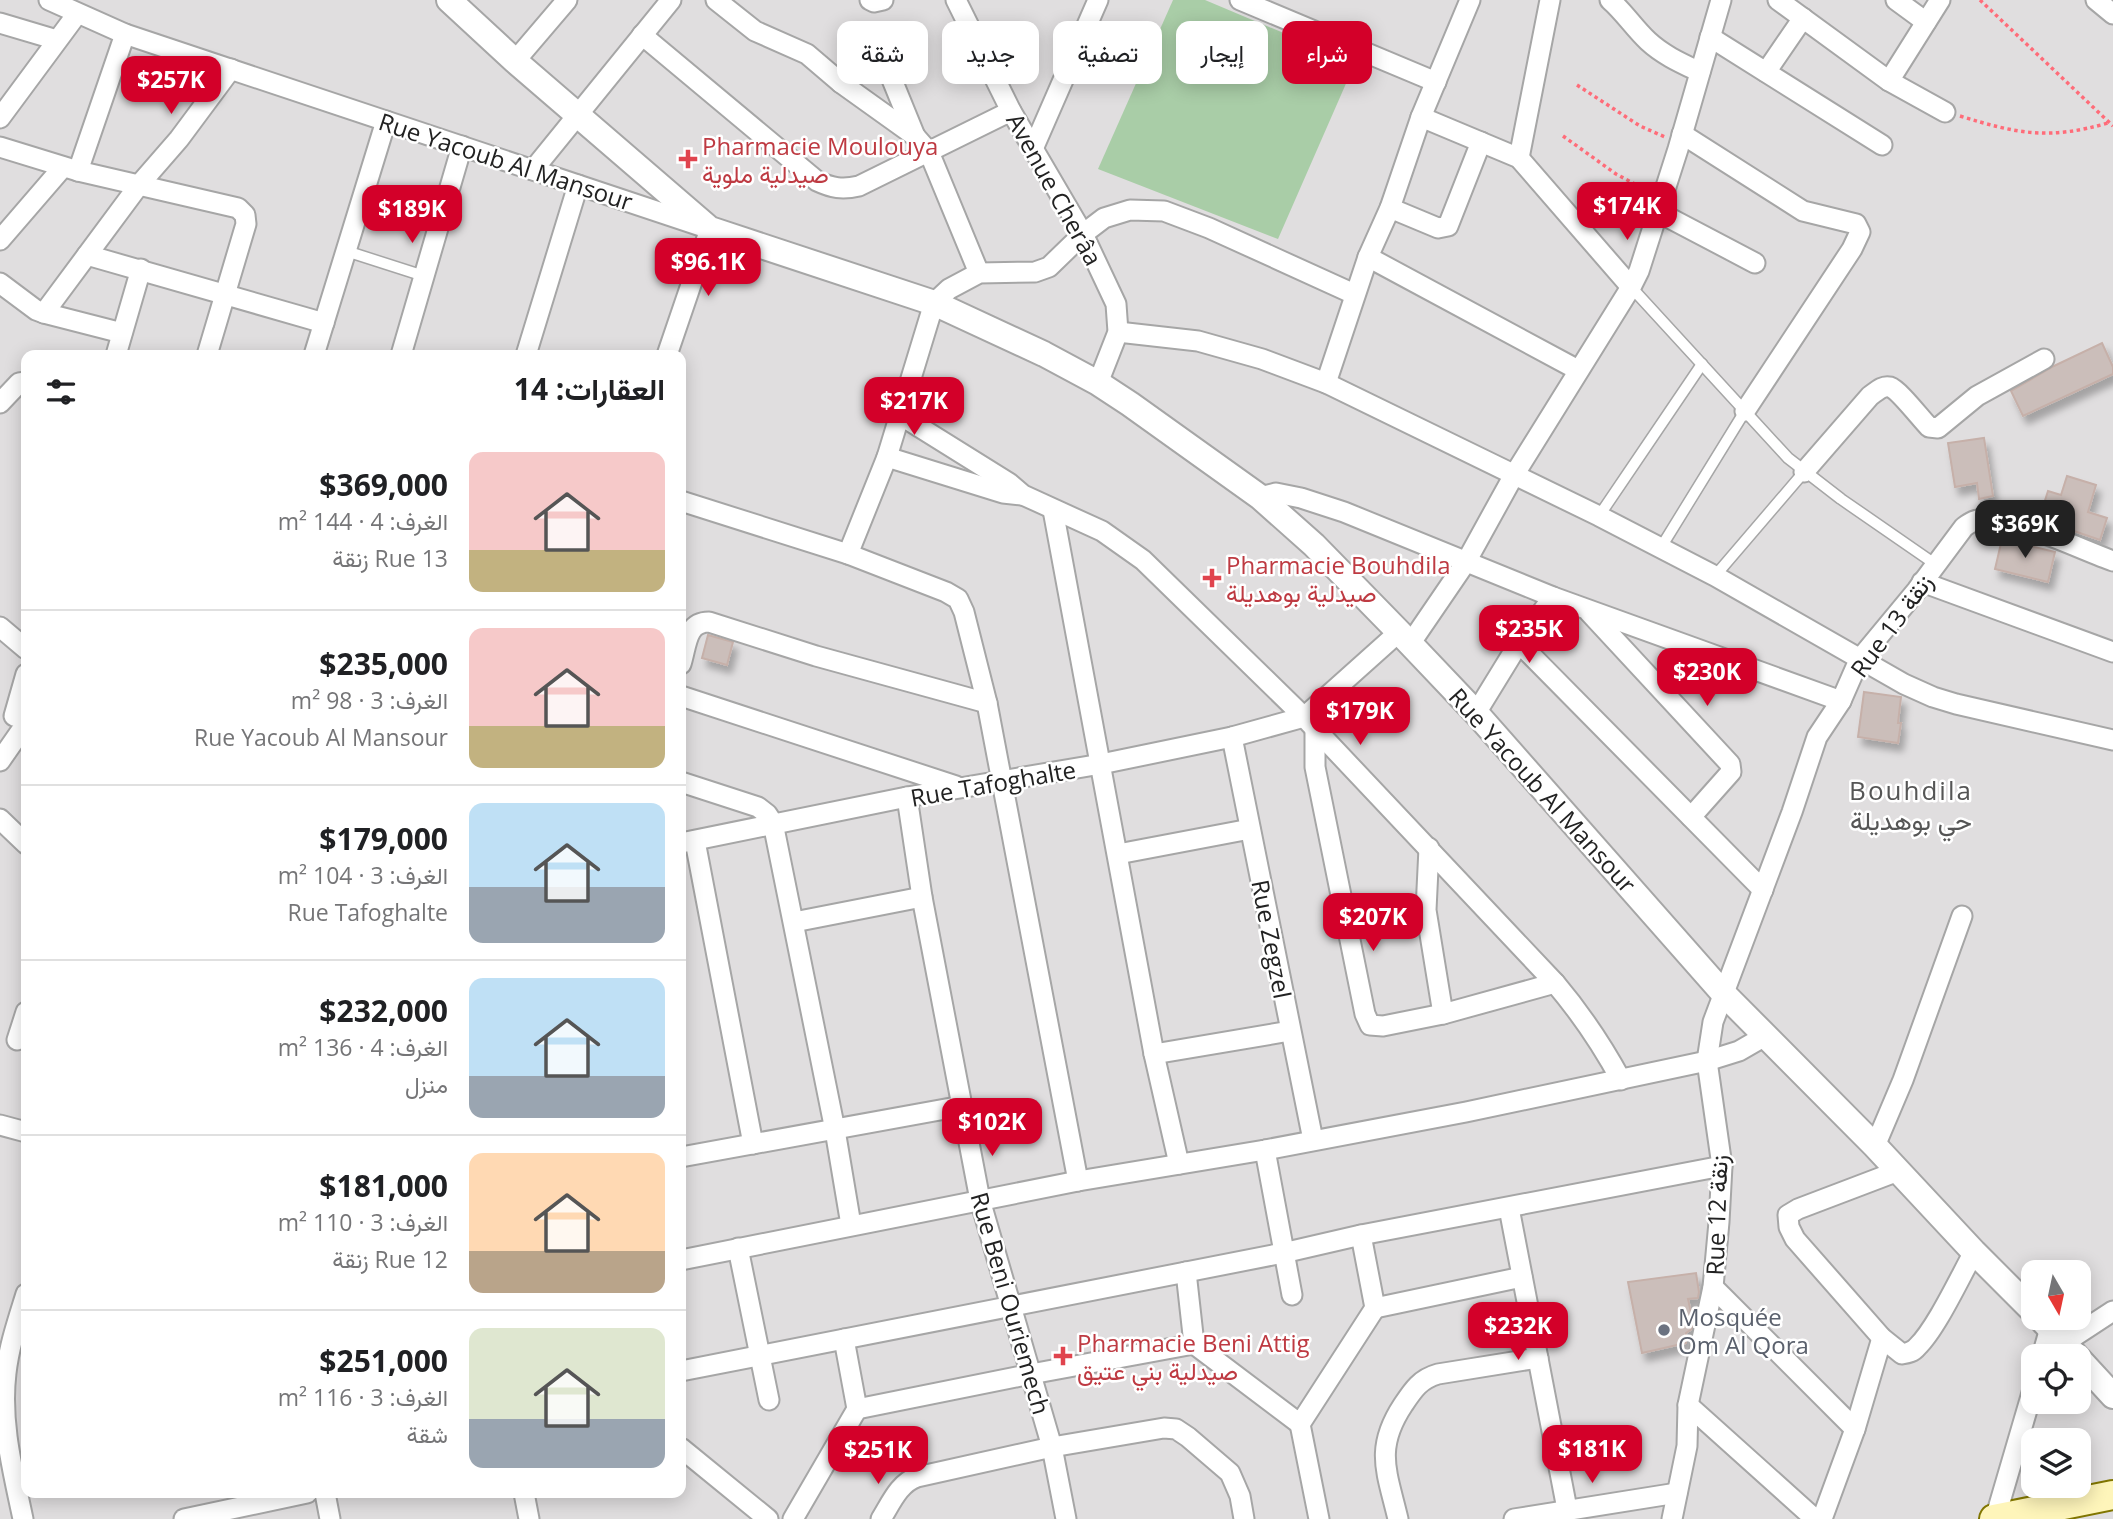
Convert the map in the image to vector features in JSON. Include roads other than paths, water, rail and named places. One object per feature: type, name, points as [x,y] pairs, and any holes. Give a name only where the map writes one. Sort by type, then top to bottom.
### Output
[{"type":"main road","points":[[1995,1519],[2113,1495]]},
{"type":"street","name":"Rue Yacoub Al Mansour","points":[[49,0],[125,34],[934,303],[1023,343],[1098,383],[1173,433],[1259,497],[1314,545],[1476,713],[1723,993],[1875,1146],[1973,1252],[2113,1396]]},
{"type":"street","points":[[449,0],[515,61],[710,229],[669,350]]},
{"type":"street","points":[[515,61],[567,0]]},
{"type":"street","points":[[533,170],[671,0]]},
{"type":"street","points":[[716,0],[755,31],[807,54],[837,80]]},
{"type":"street","points":[[870,0],[883,0]]},
{"type":"street","name":"Avenue Cherâa","points":[[956,0],[1011,111],[1083,234],[1116,304],[1118,332],[1098,383]]},
{"type":"street","points":[[1033,149],[1098,0]]},
{"type":"street","points":[[1240,0],[1436,82]]},
{"type":"street","points":[[1326,383],[1354,293],[1390,208],[1421,117],[1470,0]]},
{"type":"street","points":[[1519,158],[1550,0]]},
{"type":"street","points":[[1610,0],[1628,6],[1646,40],[1670,58],[1700,72]]},
{"type":"street","points":[[1778,0],[1889,80],[1945,112]]},
{"type":"street","points":[[1896,0],[1926,22]]},
{"type":"street","points":[[1889,80],[1940,0]]},
{"type":"street","points":[[2096,0],[2113,14]]},
{"type":"street","points":[[1309,723],[1404,638],[1466,562],[1514,475],[1631,287],[1681,138],[1720,1]]},
{"type":"street","points":[[0,118],[77,14]]},
{"type":"street","points":[[1766,72],[1803,18]]},
{"type":"street","points":[[0,23],[57,40]]},
{"type":"street","points":[[0,240],[71,169],[125,34]]},
{"type":"street","points":[[642,35],[817,181],[831,188],[859,186],[1011,111]]},
{"type":"street","points":[[1710,37],[1881,145]]},
{"type":"street","points":[[44,313],[231,69]]},
{"type":"street","points":[[842,84],[915,136],[929,152],[979,273]]},
{"type":"street","points":[[894,84],[915,136]]},
{"type":"street","points":[[1421,117],[1519,158],[1631,287]]},
{"type":"street","points":[[316,350],[386,121]]},
{"type":"street","points":[[1681,138],[1802,211],[1856,224],[1860,232],[1852,249],[1745,411]]},
{"type":"street","points":[[1390,208],[1438,228],[1448,226],[1481,142]]},
{"type":"street","points":[[402,350],[462,146]]},
{"type":"street","points":[[0,147],[71,169],[238,208],[244,215],[246,224],[208,350]]},
{"type":"street","points":[[531,350],[578,184]]},
{"type":"street","points":[[1660,205],[1755,263]]},
{"type":"street","points":[[848,554],[887,457],[934,303],[949,289],[979,273],[1035,272],[1049,267],[1104,218],[1130,209],[1164,211],[1209,228],[1354,293]]},
{"type":"street","points":[[87,255],[324,323]]},
{"type":"street","points":[[1368,257],[1578,370]]},
{"type":"street","points":[[117,350],[141,269]]},
{"type":"street","points":[[0,283],[36,310],[122,333]]},
{"type":"street","points":[[1118,332],[1198,341],[1262,359],[1326,383],[1715,576],[1860,660],[1933,697],[2113,740]]},
{"type":"street","points":[[1804,472],[1870,396],[1881,388],[1889,387],[1896,391],[1929,427],[1938,428],[1977,396],[2044,359]]},
{"type":"street","points":[[0,403],[21,384]]},
{"type":"street","points":[[900,415],[1009,483],[1023,495],[1102,531],[1143,560],[1309,723],[1555,983],[1595,1032],[1620,1080]]},
{"type":"street","points":[[887,457],[1003,493],[1023,495]]},
{"type":"street","points":[[1259,497],[1276,493],[1344,512],[1553,597],[1841,701]]},
{"type":"street","points":[[686,503],[848,554],[958,599],[964,612],[987,703],[1078,1181]]},
{"type":"street","points":[[1053,510],[1154,1054],[1179,1164]]},
{"type":"street","name":"Rue 13 زنقة","points":[[1723,993],[1792,812],[1816,737],[1841,701],[1860,660],[1964,527],[1982,519],[2013,523],[2113,561]]},
{"type":"street","points":[[1923,582],[2113,652]]},
{"type":"street","points":[[1476,713],[1519,643],[1553,597]]},
{"type":"street","points":[[1586,609],[1730,764],[1731,772],[1691,817]]},
{"type":"street","points":[[686,647],[692,627],[699,622],[709,622],[816,656],[987,703]]},
{"type":"street","points":[[0,627],[21,645]]},
{"type":"street","points":[[1519,643],[1763,890]]},
{"type":"street","points":[[0,761],[21,696]]},
{"type":"street","points":[[686,698],[960,787]]},
{"type":"street","points":[[1309,723],[1315,767],[1365,1014],[1370,1025],[1383,1026],[1443,1014],[1555,983]]},
{"type":"street","name":"Rue Tafoghalte","points":[[688,842],[907,797],[1101,764],[1309,723]]},
{"type":"street","name":"Rue Zegzel","points":[[1231,737],[1313,1140]]},
{"type":"street","points":[[686,784],[758,807],[773,823],[835,1130],[851,1224]]},
{"type":"street","name":"Rue Beni Ouriemech","points":[[907,797],[922,897],[980,1200],[1052,1447],[1066,1519]]},
{"type":"street","points":[[0,819],[21,839]]},
{"type":"street","points":[[1118,855],[1250,828]]},
{"type":"street","points":[[688,842],[753,1144]]},
{"type":"street","points":[[1429,848],[1426,910],[1443,1014]]},
{"type":"street","points":[[794,922],[922,897]]},
{"type":"street","points":[[1875,1146],[1903,1080],[1962,916]]},
{"type":"street","name":"Rue 12 زنقة","points":[[1672,1519],[1687,1446],[1688,1405],[1713,1287],[1723,1166],[1707,1061],[1709,1036],[1723,993]]},
{"type":"street","points":[[1154,1054],[1290,1031]]},
{"type":"street","points":[[686,1259],[851,1224],[1078,1181],[1265,1150],[1620,1080],[1707,1061],[1739,1051],[1765,1036]]},
{"type":"street","points":[[686,1156],[962,1106]]},
{"type":"street","points":[[0,1125],[21,1131]]},
{"type":"street","points":[[1265,1150],[1292,1294]]},
{"type":"street","points":[[686,1370],[1283,1253],[1361,1235],[1723,1166]]},
{"type":"street","points":[[1898,1171],[1788,1215],[1789,1227],[1795,1239],[1882,1338],[1902,1354],[1910,1353],[1917,1347],[1930,1331],[1973,1252]]},
{"type":"street","points":[[1509,1208],[1567,1509]]},
{"type":"street","points":[[1300,1424],[1375,1308],[1361,1235]]},
{"type":"street","points":[[738,1248],[769,1400]]},
{"type":"street","points":[[1186,1272],[1194,1344],[1300,1424],[1319,1519]]},
{"type":"street","points":[[1375,1308],[1522,1277]]},
{"type":"street","points":[[1713,1287],[1855,1429]]},
{"type":"street","points":[[2057,1336],[2113,1311]]},
{"type":"street","points":[[21,1313],[6,1373],[3,1434],[19,1466],[21,1492]]},
{"type":"street","points":[[1822,1519],[1855,1429],[1882,1338]]},
{"type":"street","points":[[793,1519],[857,1409],[844,1339]]},
{"type":"street","points":[[857,1409],[1194,1344]]},
{"type":"street","points":[[1398,1519],[1386,1469],[1385,1448],[1392,1422],[1416,1385],[1427,1377],[1438,1374],[1538,1358]]},
{"type":"street","points":[[1688,1405],[1815,1519]]},
{"type":"street","points":[[1995,1519],[2026,1414]]},
{"type":"street","points":[[881,1519],[908,1480],[1052,1447],[1164,1428],[1176,1429],[1230,1473],[1240,1496],[1244,1519]]},
{"type":"street","points":[[686,1452],[768,1519]]},
{"type":"street","points":[[1514,1519],[1677,1493]]},
{"type":"street","points":[[21,1498],[23,1519]]},
{"type":"street","points":[[184,1519],[206,1517],[286,1498]]},
{"type":"street","points":[[326,1498],[330,1519]]},
{"type":"street","points":[[525,1498],[529,1519]]},
{"type":"lane","points":[[346,251],[424,276]]},
{"type":"lane","points":[[1631,287],[1788,458],[1935,564]]},
{"type":"lane","points":[[1598,516],[1702,364]]},
{"type":"lane","points":[[1660,549],[1745,411]]},
{"type":"lane","points":[[1715,576],[1804,472]]},
{"type":"place","name":"Pharmacie Moulouya صيدلية ملوية","points":[[688,159]]},
{"type":"place","name":"Pharmacie Bouhdila صيدلية بوهديلة","points":[[1212,578]]},
{"type":"place","name":"Mosquée Om Al Qora","points":[[1664,1330]]},
{"type":"place","name":"Pharmacie Beni Attig صيدلية بني عتيق","points":[[1063,1356]]},
{"type":"district","name":"Bouhdila حي بوهديلة","points":[[1911,805]]}]
